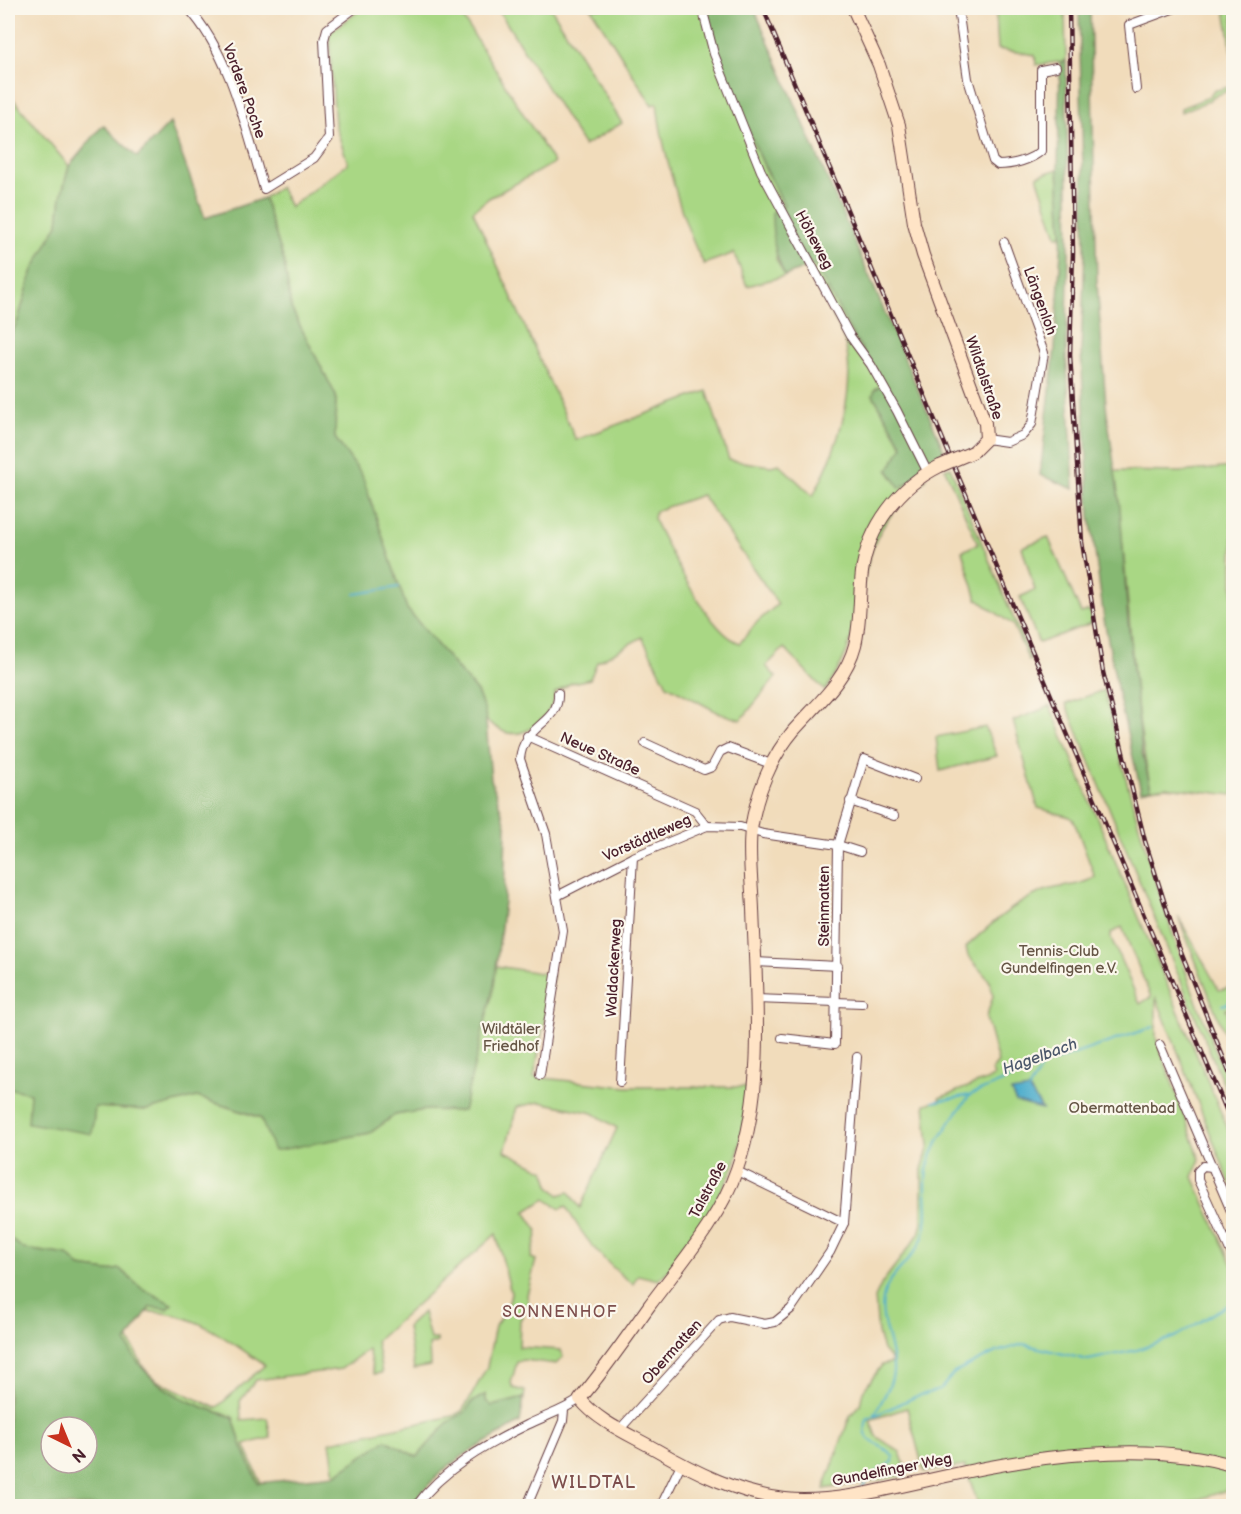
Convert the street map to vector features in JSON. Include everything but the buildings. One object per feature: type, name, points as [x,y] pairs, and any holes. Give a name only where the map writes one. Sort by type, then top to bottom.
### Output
[{"type":"street","name":"Vordere Poche","points":[[188,8],[213,43],[229,82],[264,189],[314,158],[329,138],[324,40],[327,29],[355,8]]},
{"type":"street","name":"Höheweg","points":[[702,8],[714,54],[761,171],[850,336],[871,365],[897,411],[927,473]]},
{"type":"street","name":"Wildtalstraße","points":[[771,763],[793,731],[836,683],[846,668],[855,644],[862,572],[869,541],[893,503],[927,473],[973,452],[986,439],[985,423],[923,255],[914,223],[899,125],[879,65],[856,8]]},
{"type":"street","points":[[958,8],[968,79],[993,160],[998,165],[1012,163],[1041,151],[1041,69],[1056,67]]},
{"type":"street","points":[[1136,89],[1129,25],[1175,8]]},
{"type":"street","name":"Längenloh","points":[[986,439],[1007,442],[1023,435],[1032,424],[1044,353],[1004,242]]},
{"type":"street","name":"Neue Straße","points":[[558,693],[548,719],[527,736],[695,811],[707,826]]},
{"type":"street","points":[[527,736],[521,746],[520,759],[546,834],[559,895],[563,930],[540,1075]]},
{"type":"street","points":[[645,743],[704,770],[712,766],[720,752],[728,748],[771,763]]},
{"type":"street","name":"Steinmatten","points":[[782,1038],[835,1044],[838,966],[838,845],[864,759],[915,779]]},
{"type":"street","name":"Talstraße","points":[[416,1506],[434,1484],[466,1459],[525,1426],[564,1410],[580,1399],[699,1238],[723,1200],[737,1171],[753,1095],[756,999],[751,830],[759,795],[771,763]]},
{"type":"street","points":[[850,802],[894,816]]},
{"type":"street","name":"Vorstädtleweg","points":[[559,895],[633,856],[707,826],[740,827],[751,830]]},
{"type":"street","name":"Steinmatten","points":[[751,830],[838,845],[860,852]]},
{"type":"street","name":"Waldackerweg","points":[[621,1082],[633,856]]},
{"type":"street","name":"Steinmatten","points":[[755,962],[838,966]]},
{"type":"street","points":[[756,999],[862,1003]]},
{"type":"street","points":[[1160,1045],[1233,1218]]},
{"type":"street","name":"Obermatten","points":[[620,1429],[719,1320],[730,1317],[770,1325],[782,1317],[809,1284],[830,1252],[844,1223],[857,1057]]},
{"type":"street","points":[[1212,1167],[1203,1166],[1198,1172],[1198,1180],[1233,1259]]},
{"type":"street","points":[[737,1171],[844,1223]]},
{"type":"street","name":"Gundelfinger Weg","points":[[580,1399],[620,1429],[681,1464],[734,1488],[786,1499],[861,1493],[966,1471],[1090,1455],[1172,1454],[1233,1466]]},
{"type":"street","points":[[526,1506],[563,1422],[564,1410]]},
{"type":"street","points":[[661,1506],[681,1464]]},
{"type":"green space","points":[[363,8],[457,8],[554,163],[489,198],[473,211],[576,440],[707,391],[729,460],[771,466],[779,464],[813,496],[837,440],[847,398],[849,376],[848,356],[843,337],[805,268],[815,263],[885,383],[873,395],[903,447],[888,471],[900,487],[927,478],[894,511],[879,534],[865,573],[848,649],[825,691],[784,648],[766,666],[776,677],[741,720],[719,713],[667,685],[642,637],[597,662],[590,679],[571,683],[555,693],[550,709],[532,728],[517,733],[508,733],[487,721],[477,692],[407,609],[362,476],[335,438],[336,396],[291,308],[284,261],[264,198],[280,187],[290,207],[348,163],[335,125],[329,33]],"holes":[[[702,495],[778,604],[757,622],[740,643],[728,637],[703,608],[691,589],[654,520],[655,511]]]},
{"type":"green space","points":[[497,8],[551,8],[622,123],[584,146]]},
{"type":"green space","points":[[591,8],[705,8],[717,51],[765,169],[784,205],[776,259],[785,276],[747,286],[734,253],[704,264],[688,229],[674,185],[657,103],[652,105]]},
{"type":"green space","points":[[705,8],[754,8],[947,457],[900,488],[888,470],[903,446],[873,395],[875,389],[884,384],[853,335],[814,264],[785,276],[781,268],[774,245],[772,212],[784,205],[739,108],[720,59]]},
{"type":"green space","points":[[1002,8],[1065,8],[1066,61],[1036,65],[1035,55],[998,49],[996,15]]},
{"type":"green space","points":[[1079,8],[1090,8],[1097,283],[1106,405],[1120,508],[1128,621],[1142,752],[1151,789],[1141,791],[1119,698],[1104,619],[1090,515],[1081,352],[1085,251]]},
{"type":"green space","points":[[1211,8],[1233,8],[1233,59],[1225,9],[1212,11]]},
{"type":"green space","points":[[1066,61],[1069,253],[1066,353],[1074,489],[1040,475],[1055,348],[1062,233],[1058,169],[1060,62]]},
{"type":"green space","points":[[1233,86],[1233,89],[1212,97],[1211,100],[1181,112],[1181,108],[1209,97],[1213,91]]},
{"type":"green space","points":[[8,93],[69,166],[61,197],[58,224],[33,270],[17,323],[8,340]]},
{"type":"green space","points":[[170,123],[205,218],[264,198],[284,261],[291,308],[336,396],[335,438],[362,475],[407,609],[477,692],[485,711],[491,779],[506,825],[504,901],[494,986],[463,1111],[426,1110],[395,1115],[370,1133],[274,1151],[260,1117],[197,1097],[148,1110],[95,1107],[92,1134],[28,1123],[30,1093],[8,1088],[8,340],[17,323],[33,270],[58,224],[61,197],[69,166],[103,125],[137,157]]},
{"type":"green space","points":[[1058,169],[1062,233],[1060,236],[1057,236],[1037,176]]},
{"type":"green space","points":[[950,467],[1031,660],[1029,661],[1013,625],[977,599],[962,551],[978,544],[945,469]]},
{"type":"green space","points":[[1233,467],[1233,795],[1166,787],[1151,789],[1138,710],[1119,511],[1113,471],[1179,472]]},
{"type":"green space","points":[[1048,537],[1081,613],[1090,610],[1092,623],[1039,643],[1020,597],[1035,590],[1022,547]]},
{"type":"green space","points":[[1104,690],[1144,844],[1176,945],[1233,1094],[1233,1107],[1066,704]]},
{"type":"green space","points":[[1050,706],[1233,1141],[1233,1191],[1156,997],[1156,1038],[1200,1159],[1193,1177],[1233,1267],[1233,1488],[1179,1506],[979,1506],[965,1466],[924,1472],[907,1408],[870,1420],[876,1436],[900,1452],[908,1475],[824,1489],[850,1416],[860,1405],[863,1391],[882,1365],[893,1362],[883,1350],[878,1333],[875,1298],[882,1283],[919,1234],[922,1223],[922,1169],[929,1146],[925,1104],[940,1101],[939,1098],[994,1077],[992,1070],[998,1062],[986,1018],[993,996],[989,980],[968,956],[966,947],[999,918],[1027,899],[1044,891],[1081,883],[1095,877],[1074,821],[1070,817],[1038,808],[1013,721]],"holes":[[[1122,927],[1151,997],[1140,1004],[1111,938],[1111,933]]]},
{"type":"green space","points":[[985,727],[997,756],[940,771],[936,737]]},
{"type":"green space","points":[[1178,916],[1219,990],[1233,987],[1233,1008],[1226,1009],[1233,1030],[1233,1056]]},
{"type":"green space","name":"Wildtäler Friedhof","points":[[496,966],[553,975],[534,1077],[627,1087],[750,1087],[740,1142],[731,1173],[690,1242],[668,1271],[658,1280],[638,1275],[633,1284],[622,1276],[595,1249],[566,1206],[560,1209],[545,1199],[525,1212],[538,1231],[531,1258],[536,1260],[527,1295],[529,1306],[520,1320],[519,1347],[561,1350],[563,1357],[556,1364],[523,1360],[517,1362],[511,1383],[513,1388],[525,1391],[524,1398],[492,1406],[486,1401],[486,1394],[472,1402],[466,1412],[447,1423],[417,1458],[386,1441],[335,1475],[330,1442],[453,1416],[462,1411],[487,1367],[495,1326],[508,1307],[511,1293],[496,1234],[376,1341],[382,1373],[374,1374],[368,1349],[341,1369],[256,1380],[240,1401],[241,1420],[267,1418],[271,1438],[244,1444],[261,1483],[258,1483],[241,1444],[233,1417],[200,1406],[170,1392],[145,1371],[134,1358],[126,1342],[128,1338],[144,1368],[158,1381],[216,1408],[265,1365],[224,1337],[195,1322],[180,1316],[147,1312],[150,1307],[168,1309],[171,1304],[141,1288],[120,1269],[108,1271],[79,1267],[68,1255],[24,1249],[8,1237],[8,1088],[30,1093],[92,1134],[95,1107],[147,1110],[197,1097],[327,1140],[370,1133],[395,1115],[426,1110],[463,1111]],"holes":[[[540,1102],[593,1113],[617,1128],[580,1208],[569,1192],[559,1195],[549,1185],[545,1171],[505,1151],[517,1107]]]},
{"type":"green space","points":[[8,1237],[24,1249],[68,1255],[80,1267],[108,1271],[120,1269],[141,1288],[172,1304],[168,1309],[150,1307],[126,1342],[145,1371],[170,1392],[233,1417],[241,1444],[258,1483],[335,1475],[386,1440],[417,1457],[447,1423],[465,1412],[472,1402],[486,1394],[486,1401],[492,1406],[524,1398],[520,1422],[448,1466],[412,1506],[8,1506]]},
{"type":"green space","points":[[423,1312],[430,1339],[437,1339],[437,1342],[429,1345],[430,1366],[414,1369],[407,1327]]},
{"type":"water","points":[[1029,1089],[1042,1109],[1016,1102],[1011,1092]]},
{"type":"waterway","points":[[355,594],[399,587]]},
{"type":"waterway","points":[[1228,1003],[1234,994]]},
{"type":"waterway","name":"Hagelbach","points":[[1222,1005],[1234,1002]]},
{"type":"waterway","name":"Hagelbach","points":[[933,1102],[970,1095],[1043,1065],[1153,1027]]},
{"type":"waterway","points":[[1029,1089],[1043,1065]]},
{"type":"waterway","points":[[875,1414],[893,1372],[892,1354],[883,1317],[883,1299],[890,1281],[915,1251],[924,1234],[927,1217],[926,1174],[931,1157],[946,1129],[970,1095]]},
{"type":"waterway","points":[[861,1489],[873,1474],[893,1462],[893,1456],[888,1451],[869,1439],[865,1428],[867,1419],[917,1396],[940,1390],[954,1373],[996,1352],[1023,1344],[1088,1360],[1137,1350],[1175,1337],[1234,1301]]},
{"type":"railway","points":[[763,8],[949,454]]},
{"type":"railway","points":[[1069,8],[1073,253],[1070,355],[1082,542],[1103,672],[1145,841],[1178,945],[1234,1084]]},
{"type":"railway","points":[[954,466],[1234,1128]]},
{"type":"district","name":"SONNENHOF","points":[[560,1312]]},
{"type":"district","name":"WILDTAL","points":[[594,1482]]},
{"type":"park label","name":"Tennis-Club Gundelfingen e.V.","points":[[1059,960]]},
{"type":"park label","name":"Obermattenbad","points":[[1122,1108]]}]
